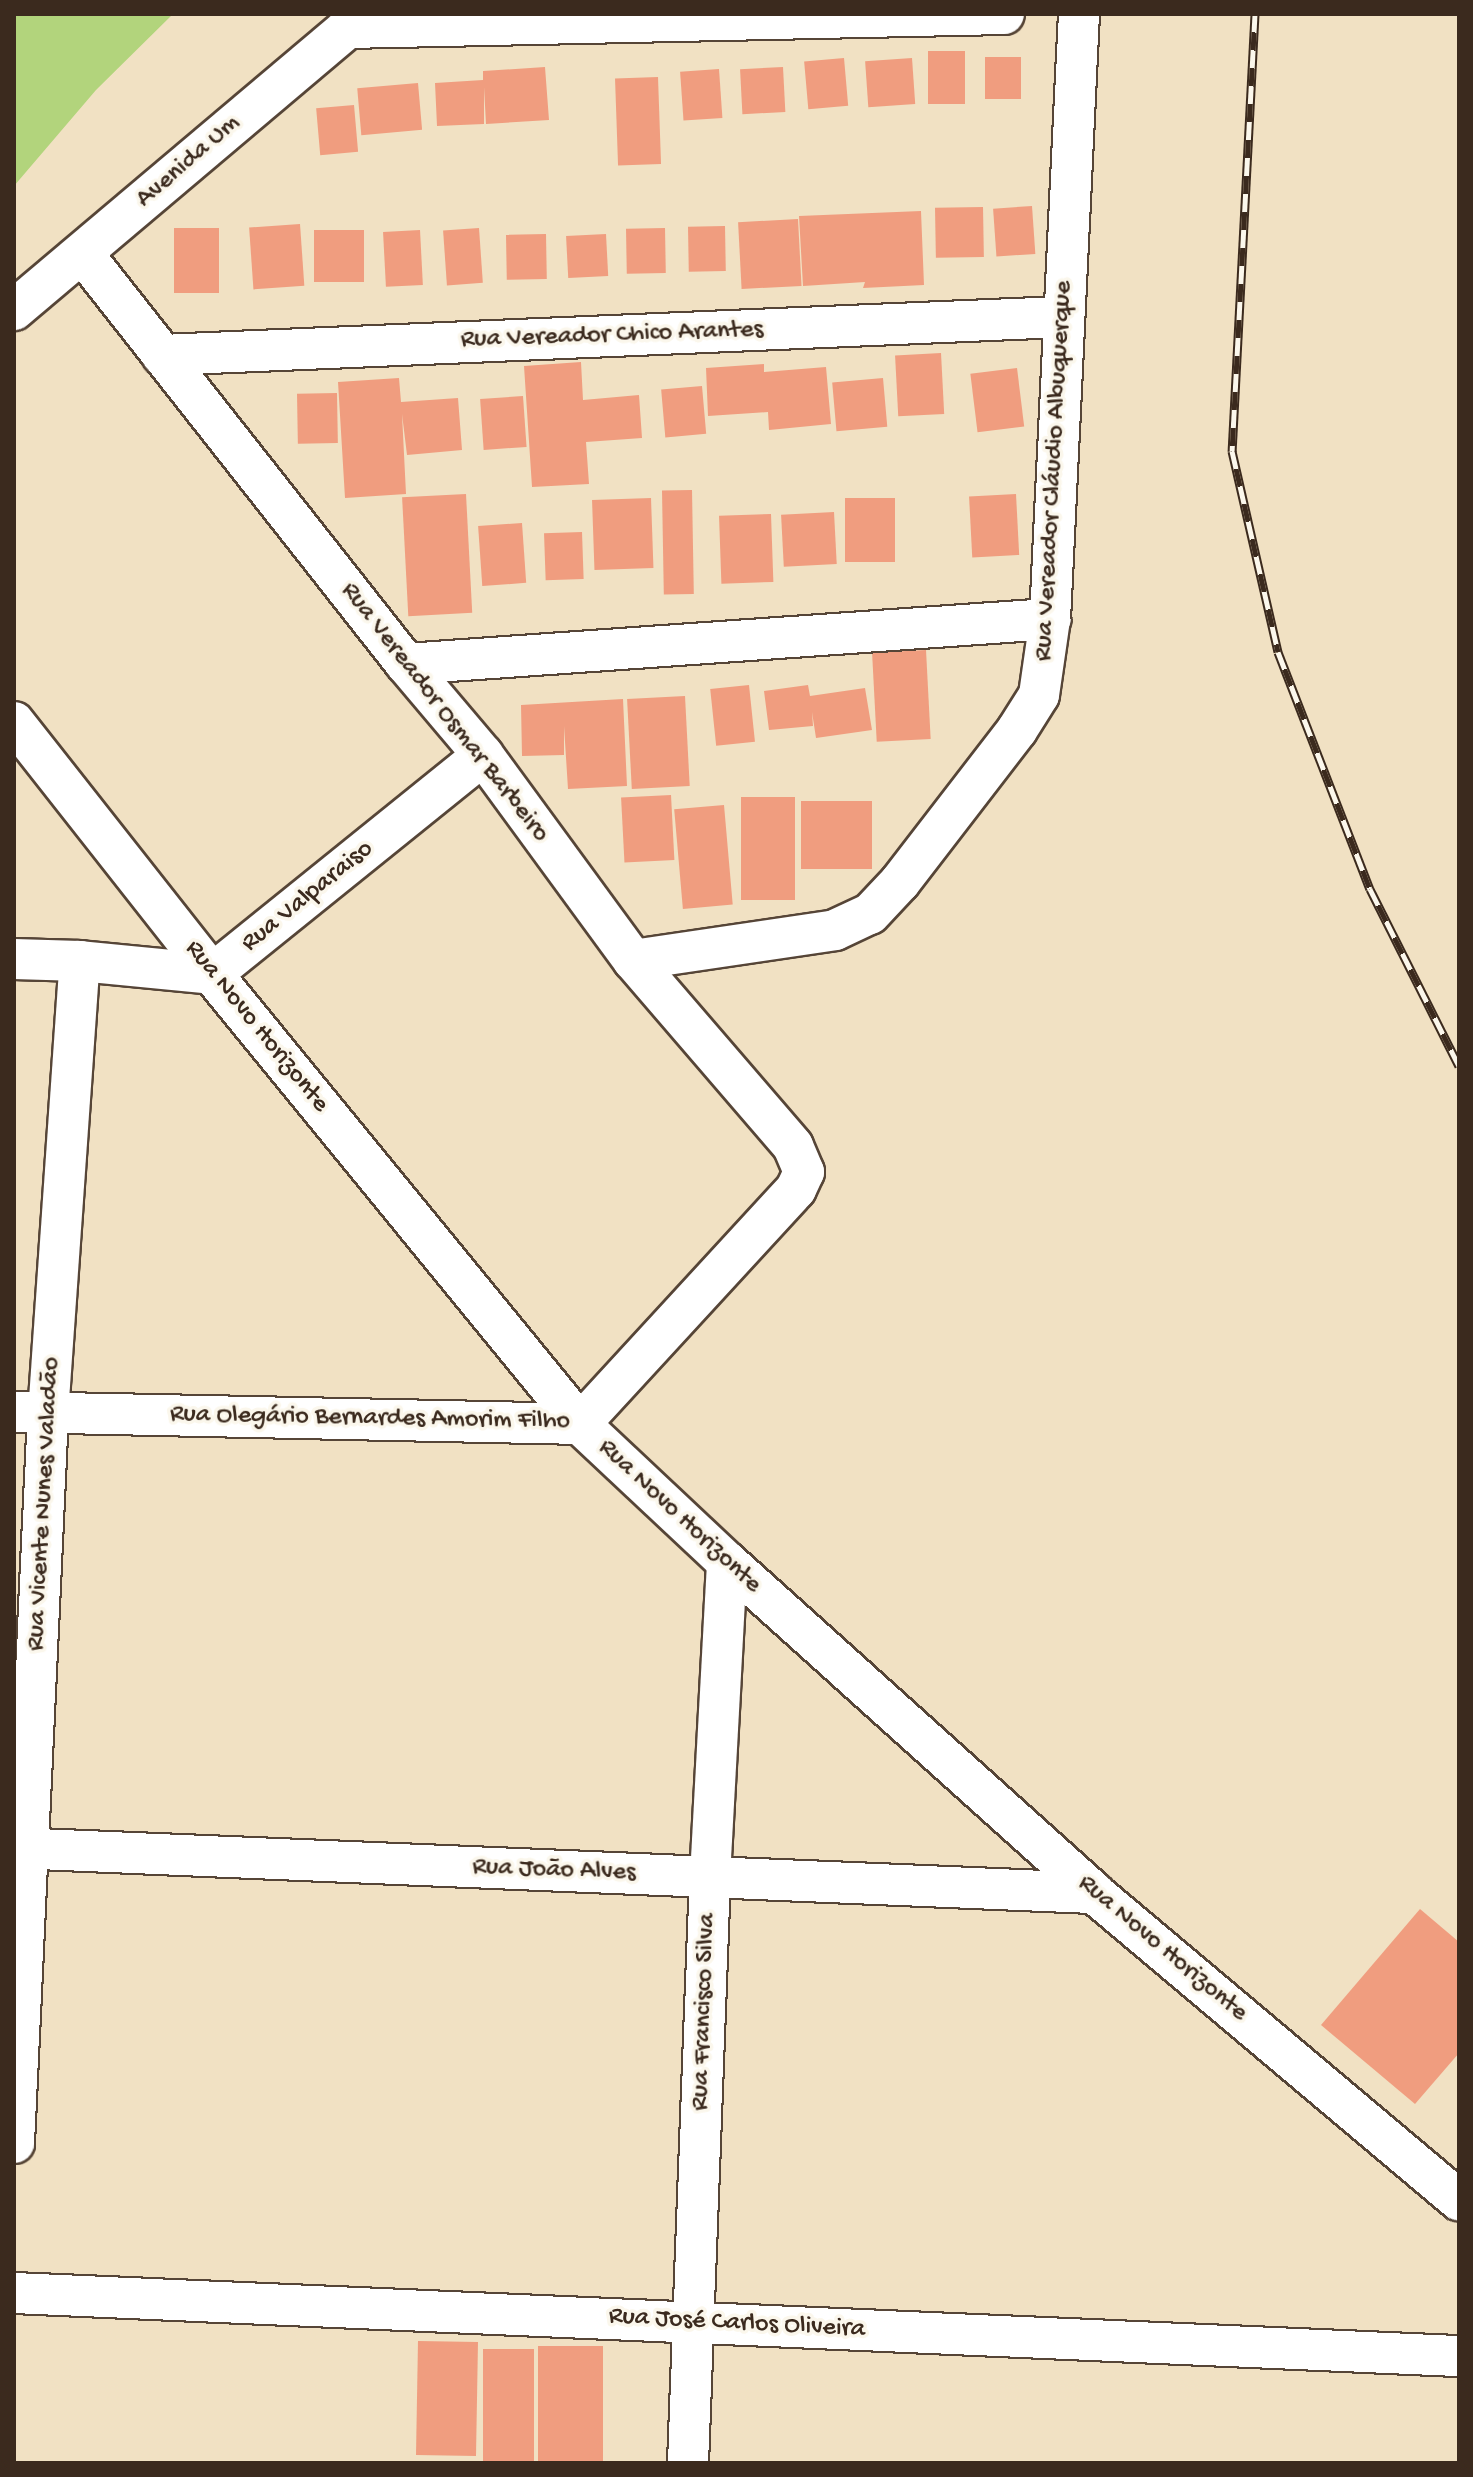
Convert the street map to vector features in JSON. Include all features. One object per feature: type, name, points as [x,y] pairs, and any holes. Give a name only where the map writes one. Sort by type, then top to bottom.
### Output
[{"type":"street","points":[[355,21],[1004,14]]},
{"type":"street","name":"Rua Vereador Cláudio Albuquerque","points":[[633,960],[835,930],[870,914],[900,882],[1024,719],[1042,684],[1050,619],[1079,14]]},
{"type":"street","name":"Avenida Um","points":[[14,310],[355,21]]},
{"type":"street","name":"Rua Vereador Osmar Barbeiro","points":[[83,254],[406,664],[483,755],[633,960],[793,1146],[804,1172]]},
{"type":"street","name":"Rua Vereador Chico Arantes","points":[[162,355],[1063,317]]},
{"type":"street","points":[[406,664],[1050,619]]},
{"type":"street","name":"Rua Novo Horizonte","points":[[14,722],[212,974],[580,1424],[727,1562],[1094,1893],[1459,2200]]},
{"type":"street","name":"Rua Valparaiso","points":[[212,974],[483,755]]},
{"type":"street","points":[[14,959],[80,961],[212,974]]},
{"type":"street","name":"Rua Vicente Nunes Valadão","points":[[14,2143],[31,1413],[80,961]]},
{"type":"street","name":"Rua Olegário Bernardes Amorim Filho","points":[[31,1413],[580,1424],[796,1189],[804,1172]]},
{"type":"street","name":"Rua Francisco Silva","points":[[688,2463],[710,1877],[727,1562]]},
{"type":"street","name":"Rua João Alves","points":[[21,1848],[1094,1893]]},
{"type":"street","name":"Rua José Carlos Oliveira","points":[[14,2293],[1459,2356]]},
{"type":"green space","points":[[14,14],[173,14],[96,90],[14,186]]},
{"type":"building","points":[[928,51],[965,51],[965,104],[928,104]]},
{"type":"building","points":[[985,57],[1021,57],[1021,99],[985,99]]},
{"type":"building","points":[[844,58],[848,106],[808,109],[804,61]]},
{"type":"building","points":[[912,58],[915,104],[868,107],[865,61]]},
{"type":"building","points":[[545,67],[549,120],[486,124],[484,87],[484,124],[437,126],[435,83],[483,80],[483,71]]},
{"type":"building","points":[[783,67],[785,112],[742,114],[740,69]]},
{"type":"building","points":[[719,69],[722,118],[684,121],[680,72]]},
{"type":"building","points":[[658,77],[661,164],[618,165],[615,79]]},
{"type":"building","points":[[418,83],[422,130],[361,135],[357,88]]},
{"type":"building","points":[[354,105],[358,152],[320,155],[316,108]]},
{"type":"building","points":[[1032,206],[1035,254],[996,257],[993,209]]},
{"type":"building","points":[[983,207],[984,257],[936,258],[935,208]]},
{"type":"building","points":[[921,211],[924,285],[863,288],[865,282],[803,286],[799,216]]},
{"type":"building","points":[[798,219],[802,286],[742,289],[738,222]]},
{"type":"building","points":[[300,224],[304,286],[253,289],[249,228]]},
{"type":"building","points":[[725,226],[726,271],[689,272],[688,227]]},
{"type":"building","points":[[174,228],[219,228],[219,293],[174,293]]},
{"type":"building","points":[[479,228],[483,283],[447,285],[443,231]]},
{"type":"building","points":[[665,228],[666,273],[627,274],[626,229]]},
{"type":"building","points":[[314,230],[364,230],[364,282],[314,282]]},
{"type":"building","points":[[420,230],[423,285],[386,287],[383,232]]},
{"type":"building","points":[[546,234],[547,279],[507,280],[506,235]]},
{"type":"building","points":[[606,234],[608,276],[568,278],[566,236]]},
{"type":"building","points":[[941,353],[944,414],[898,416],[895,355]]},
{"type":"building","points":[[581,362],[583,400],[639,395],[642,438],[586,442],[589,484],[532,487],[524,366]]},
{"type":"building","points":[[764,364],[764,372],[826,367],[831,424],[769,430],[768,412],[708,416],[706,368]]},
{"type":"building","points":[[1017,368],[1024,427],[978,432],[970,374]]},
{"type":"building","points":[[399,378],[401,402],[458,398],[462,450],[407,455],[402,414],[406,494],[345,498],[338,382]]},
{"type":"building","points":[[883,378],[887,427],[836,431],[832,382]]},
{"type":"building","points":[[702,386],[706,434],[665,437],[661,390]]},
{"type":"building","points":[[337,393],[338,443],[298,444],[297,394]]},
{"type":"building","points":[[523,396],[527,447],[484,450],[480,399]]},
{"type":"building","points":[[692,490],[694,594],[664,595],[662,491]]},
{"type":"building","points":[[466,494],[472,613],[408,616],[402,497]]},
{"type":"building","points":[[1016,494],[1019,555],[972,557],[969,496]]},
{"type":"building","points":[[651,498],[653,568],[594,570],[592,500]]},
{"type":"building","points":[[845,498],[895,498],[895,562],[845,562]]},
{"type":"building","points":[[834,512],[837,564],[784,567],[781,515]]},
{"type":"building","points":[[771,514],[773,582],[721,584],[719,516]]},
{"type":"building","points":[[522,523],[526,583],[482,586],[478,526]]},
{"type":"building","points":[[582,532],[584,579],[546,580],[544,533]]},
{"type":"building","points":[[926,650],[931,739],[877,742],[872,653]]},
{"type":"building","points":[[749,685],[755,742],[716,746],[710,689]]},
{"type":"building","points":[[808,685],[810,696],[865,688],[872,730],[816,738],[812,712],[813,726],[769,730],[764,691]]},
{"type":"building","points":[[685,696],[690,786],[632,789],[627,699]]},
{"type":"building","points":[[623,699],[627,786],[568,789],[564,726],[564,755],[522,756],[521,705]]},
{"type":"building","points":[[671,795],[674,860],[624,863],[621,798]]},
{"type":"building","points":[[741,797],[795,797],[795,900],[741,900]]},
{"type":"building","points":[[801,801],[872,801],[872,869],[801,869]]},
{"type":"building","points":[[724,805],[733,905],[683,909],[674,809]]},
{"type":"building","points":[[1420,1909],[1459,1942],[1459,2053],[1415,2104],[1321,2025]]},
{"type":"building","points":[[418,2341],[478,2342],[476,2456],[416,2455]]},
{"type":"building","points":[[538,2346],[603,2346],[603,2463],[538,2463]]},
{"type":"building","points":[[483,2349],[534,2349],[534,2462],[483,2462]]},
{"type":"railway","points":[[1255,14],[1232,451],[1278,652],[1370,889],[1459,1066]]}]
